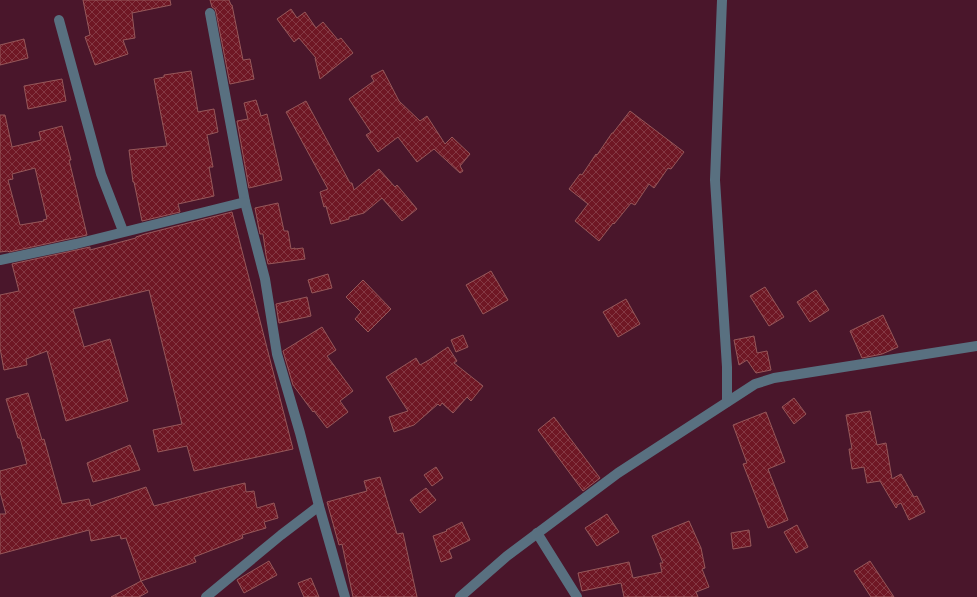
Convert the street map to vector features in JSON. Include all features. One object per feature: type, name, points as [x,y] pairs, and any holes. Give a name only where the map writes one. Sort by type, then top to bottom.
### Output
[{"type":"street","points":[[722,0],[715,180],[727,367],[726,402]]},
{"type":"street","points":[[210,13],[245,202],[265,279],[277,354],[345,597]]},
{"type":"street","points":[[59,20],[101,174],[123,231]]},
{"type":"street","points":[[0,260],[76,244],[123,231],[245,202]]},
{"type":"street","points":[[460,597],[537,533],[618,473],[755,384],[774,378],[977,346]]},
{"type":"street","points":[[206,597],[281,535],[319,506]]},
{"type":"street","points":[[537,533],[577,597]]},
{"type":"building","points":[[83,0],[170,0],[171,5],[132,13],[135,38],[123,40],[128,54],[95,65],[85,37],[90,35]]},
{"type":"building","points":[[210,0],[229,0],[232,5],[243,60],[250,59],[254,79],[230,84],[216,12],[212,7]]},
{"type":"building","points":[[291,9],[297,18],[305,12],[316,28],[323,22],[338,40],[341,38],[353,53],[320,79],[316,58],[299,38],[294,42],[277,19]]},
{"type":"building","points":[[24,39],[28,58],[0,65],[0,45]]},
{"type":"building","points":[[383,70],[399,101],[420,121],[427,116],[445,144],[452,137],[470,154],[460,166],[463,171],[460,173],[434,149],[417,162],[398,137],[378,152],[366,135],[371,132],[349,99],[374,81],[371,76]]},
{"type":"building","points":[[191,71],[198,112],[214,109],[218,132],[207,135],[213,167],[209,167],[214,196],[178,204],[180,212],[142,221],[133,182],[129,150],[167,146],[154,79],[164,77],[164,75]]},
{"type":"building","points":[[62,79],[66,101],[28,109],[24,86]]},
{"type":"building","points":[[256,100],[261,116],[267,114],[282,180],[249,188],[237,121],[248,119],[244,103]]},
{"type":"building","points":[[306,101],[350,183],[352,183],[354,190],[379,169],[395,187],[397,185],[417,209],[402,221],[382,198],[364,213],[331,224],[320,192],[328,189],[286,112]]},
{"type":"building","points":[[630,111],[684,152],[671,169],[668,168],[654,188],[649,184],[635,205],[631,203],[599,241],[575,221],[588,204],[569,189],[580,174],[582,175],[596,154],[597,155],[612,133]]},
{"type":"building","points":[[0,115],[5,115],[12,147],[41,140],[39,132],[62,126],[87,235],[9,252],[0,252]],"holes":[[[35,168],[47,219],[43,220],[44,221],[20,225],[8,180],[13,179],[12,174]]]},
{"type":"building","points":[[278,203],[284,231],[288,231],[291,249],[303,248],[305,259],[268,264],[263,234],[260,234],[255,208]]},
{"type":"building","points":[[232,212],[293,449],[194,471],[187,446],[158,452],[153,430],[182,424],[149,290],[73,309],[84,347],[110,339],[128,401],[66,421],[47,351],[26,359],[27,365],[4,370],[0,348],[0,295],[19,291],[12,264],[90,247],[90,250],[136,238],[145,234]]},
{"type":"building","points":[[491,271],[508,300],[483,314],[466,285]]},
{"type":"building","points":[[328,274],[332,288],[312,293],[308,280]]},
{"type":"building","points":[[363,280],[391,309],[368,332],[355,319],[361,312],[346,297]]},
{"type":"building","points":[[765,287],[784,317],[769,326],[750,296]]},
{"type":"building","points":[[816,290],[829,310],[810,322],[797,302]]},
{"type":"building","points":[[307,297],[311,316],[279,323],[276,304]]},
{"type":"building","points":[[626,299],[640,324],[618,337],[603,312]]},
{"type":"building","points":[[883,315],[898,347],[882,354],[862,358],[850,331]]},
{"type":"building","points":[[322,327],[336,350],[327,356],[353,391],[340,401],[348,412],[327,428],[293,385],[283,351]]},
{"type":"building","points":[[463,335],[468,347],[456,352],[451,340]]},
{"type":"building","points":[[754,336],[757,353],[767,351],[771,370],[756,373],[747,360],[739,365],[734,340]]},
{"type":"building","points":[[448,347],[457,361],[454,363],[483,386],[471,401],[467,397],[453,413],[442,403],[440,406],[438,404],[414,425],[394,432],[389,417],[408,411],[386,377],[416,358],[420,365]]},
{"type":"building","points":[[28,393],[42,440],[44,439],[62,504],[89,499],[91,506],[146,487],[154,506],[245,483],[246,492],[254,491],[257,508],[274,503],[278,518],[264,522],[266,528],[242,535],[243,538],[194,557],[196,562],[141,581],[126,538],[121,539],[120,535],[91,541],[89,530],[0,554],[0,514],[6,514],[0,492],[0,471],[27,464],[20,438],[18,438],[6,399]]},
{"type":"building","points":[[794,398],[806,414],[794,424],[782,407]]},
{"type":"building","points":[[870,411],[877,445],[886,443],[892,479],[901,474],[914,497],[917,496],[925,512],[909,520],[901,503],[897,505],[896,508],[880,481],[867,483],[864,467],[852,469],[849,449],[852,449],[846,415]]},
{"type":"building","points":[[766,412],[785,462],[768,469],[788,520],[768,528],[743,464],[747,463],[733,425]]},
{"type":"building","points":[[554,417],[600,478],[583,491],[538,430]]},
{"type":"building","points":[[130,445],[140,470],[93,482],[87,463]]},
{"type":"building","points":[[436,467],[443,478],[432,486],[424,475]]},
{"type":"building","points":[[380,477],[397,534],[403,533],[417,597],[353,597],[342,544],[339,545],[327,502],[367,491],[364,481]]},
{"type":"building","points":[[426,488],[436,500],[420,513],[410,500]]},
{"type":"building","points":[[607,514],[619,532],[597,546],[585,528]]},
{"type":"building","points":[[689,521],[701,548],[705,568],[702,569],[709,587],[696,592],[698,597],[624,597],[621,583],[582,591],[578,573],[629,562],[633,578],[662,572],[660,563],[663,563],[652,536]]},
{"type":"building","points":[[462,522],[470,540],[449,550],[452,558],[441,562],[433,536],[447,531],[446,530]]},
{"type":"building","points":[[797,525],[808,547],[796,553],[784,532]]},
{"type":"building","points":[[749,530],[751,546],[733,549],[731,533]]},
{"type":"building","points":[[269,561],[277,575],[244,593],[237,580]]},
{"type":"building","points":[[870,561],[894,597],[871,597],[854,571]]},
{"type":"building","points":[[311,578],[319,597],[304,597],[298,583]]},
{"type":"building","points":[[141,581],[148,592],[139,597],[111,597]]}]
